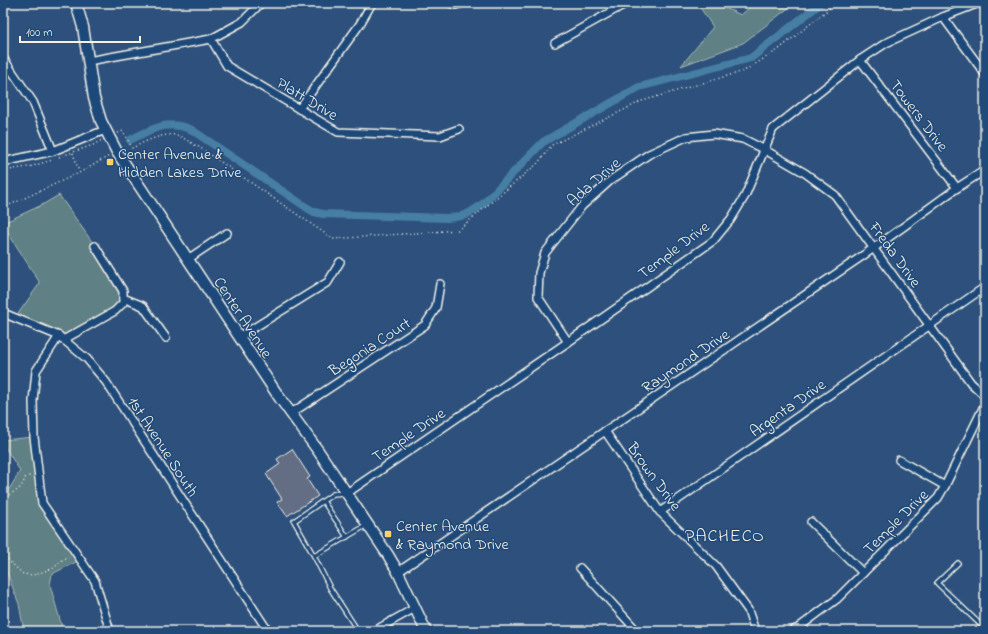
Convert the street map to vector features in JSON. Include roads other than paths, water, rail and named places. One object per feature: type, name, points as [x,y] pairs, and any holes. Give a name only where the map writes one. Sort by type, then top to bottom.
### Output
[{"type":"street","name":"Center Avenue","points":[[76,3],[83,27],[93,94],[107,134],[117,152],[290,414],[319,452],[368,525],[398,572],[426,631]]},
{"type":"street","points":[[88,61],[211,38],[242,22],[260,3]]},
{"type":"street","points":[[299,109],[360,24],[372,3]]},
{"type":"street","points":[[450,3],[456,5],[463,3]]},
{"type":"street","points":[[555,43],[627,3]]},
{"type":"street","name":"Temple Drive","points":[[347,493],[713,241],[731,219],[745,196],[773,129],[860,60],[886,42],[979,3]]},
{"type":"street","points":[[943,17],[985,74]]},
{"type":"street","name":"Platt Drive","points":[[211,38],[227,66],[338,132],[440,136],[459,129]]},
{"type":"street","points":[[3,58],[33,102],[53,151]]},
{"type":"street","name":"Towers Drive","points":[[860,60],[957,188]]},
{"type":"street","points":[[3,162],[53,151],[107,134]]},
{"type":"street","name":"Ada Drive","points":[[568,342],[538,297],[539,273],[545,253],[582,206],[611,180],[649,154],[686,137],[714,134],[743,139],[765,150]]},
{"type":"street","name":"Freda Drive","points":[[765,150],[805,173],[835,195],[972,383],[985,396]]},
{"type":"street","name":"Raymond Drive","points":[[398,572],[874,248],[957,188],[985,170]]},
{"type":"street","points":[[188,259],[228,233]]},
{"type":"street","points":[[95,246],[123,291],[123,303],[115,311],[61,338],[36,371],[32,401],[34,437],[42,503],[95,582],[110,631]]},
{"type":"street","points":[[239,337],[328,282],[340,262]]},
{"type":"street","name":"Begonia Court","points":[[290,414],[424,325],[436,308],[440,284]]},
{"type":"street","name":"Argenta Drive","points":[[660,512],[985,287]]},
{"type":"street","points":[[123,298],[143,306],[166,338]]},
{"type":"street","name":"1st Avenue South","points":[[3,313],[61,338],[87,359],[106,382],[268,631]]},
{"type":"street","name":"Temple Drive","points":[[791,631],[798,628],[837,599],[938,498],[946,486],[985,404]]},
{"type":"street","name":"Brown Drive","points":[[605,431],[660,512],[716,566],[748,610],[755,631]]},
{"type":"street","points":[[900,460],[946,486]]},
{"type":"street","points":[[811,522],[863,573]]},
{"type":"street","points":[[580,568],[638,631]]},
{"type":"street","points":[[374,631],[414,608]]},
{"type":"lane","points":[[347,493],[333,494],[294,522],[314,556],[330,588],[358,631]]},
{"type":"lane","points":[[323,501],[347,537]]},
{"type":"lane","points":[[314,556],[368,525]]},
{"type":"lane","points":[[958,563],[937,582],[985,629]]},
{"type":"waterway","points":[[130,140],[153,129],[167,125],[175,125],[192,130],[314,212],[323,214],[447,218],[459,216],[467,214],[484,203],[543,142],[639,87],[751,58],[821,3]]},
{"type":"place","name":"Center Avenue & Hidden Lakes Drive","points":[[110,162]]},
{"type":"place","name":"Center Avenue & Raymond Drive","points":[[388,534]]},
{"type":"district","name":"PACHECO","points":[[725,535]]}]
